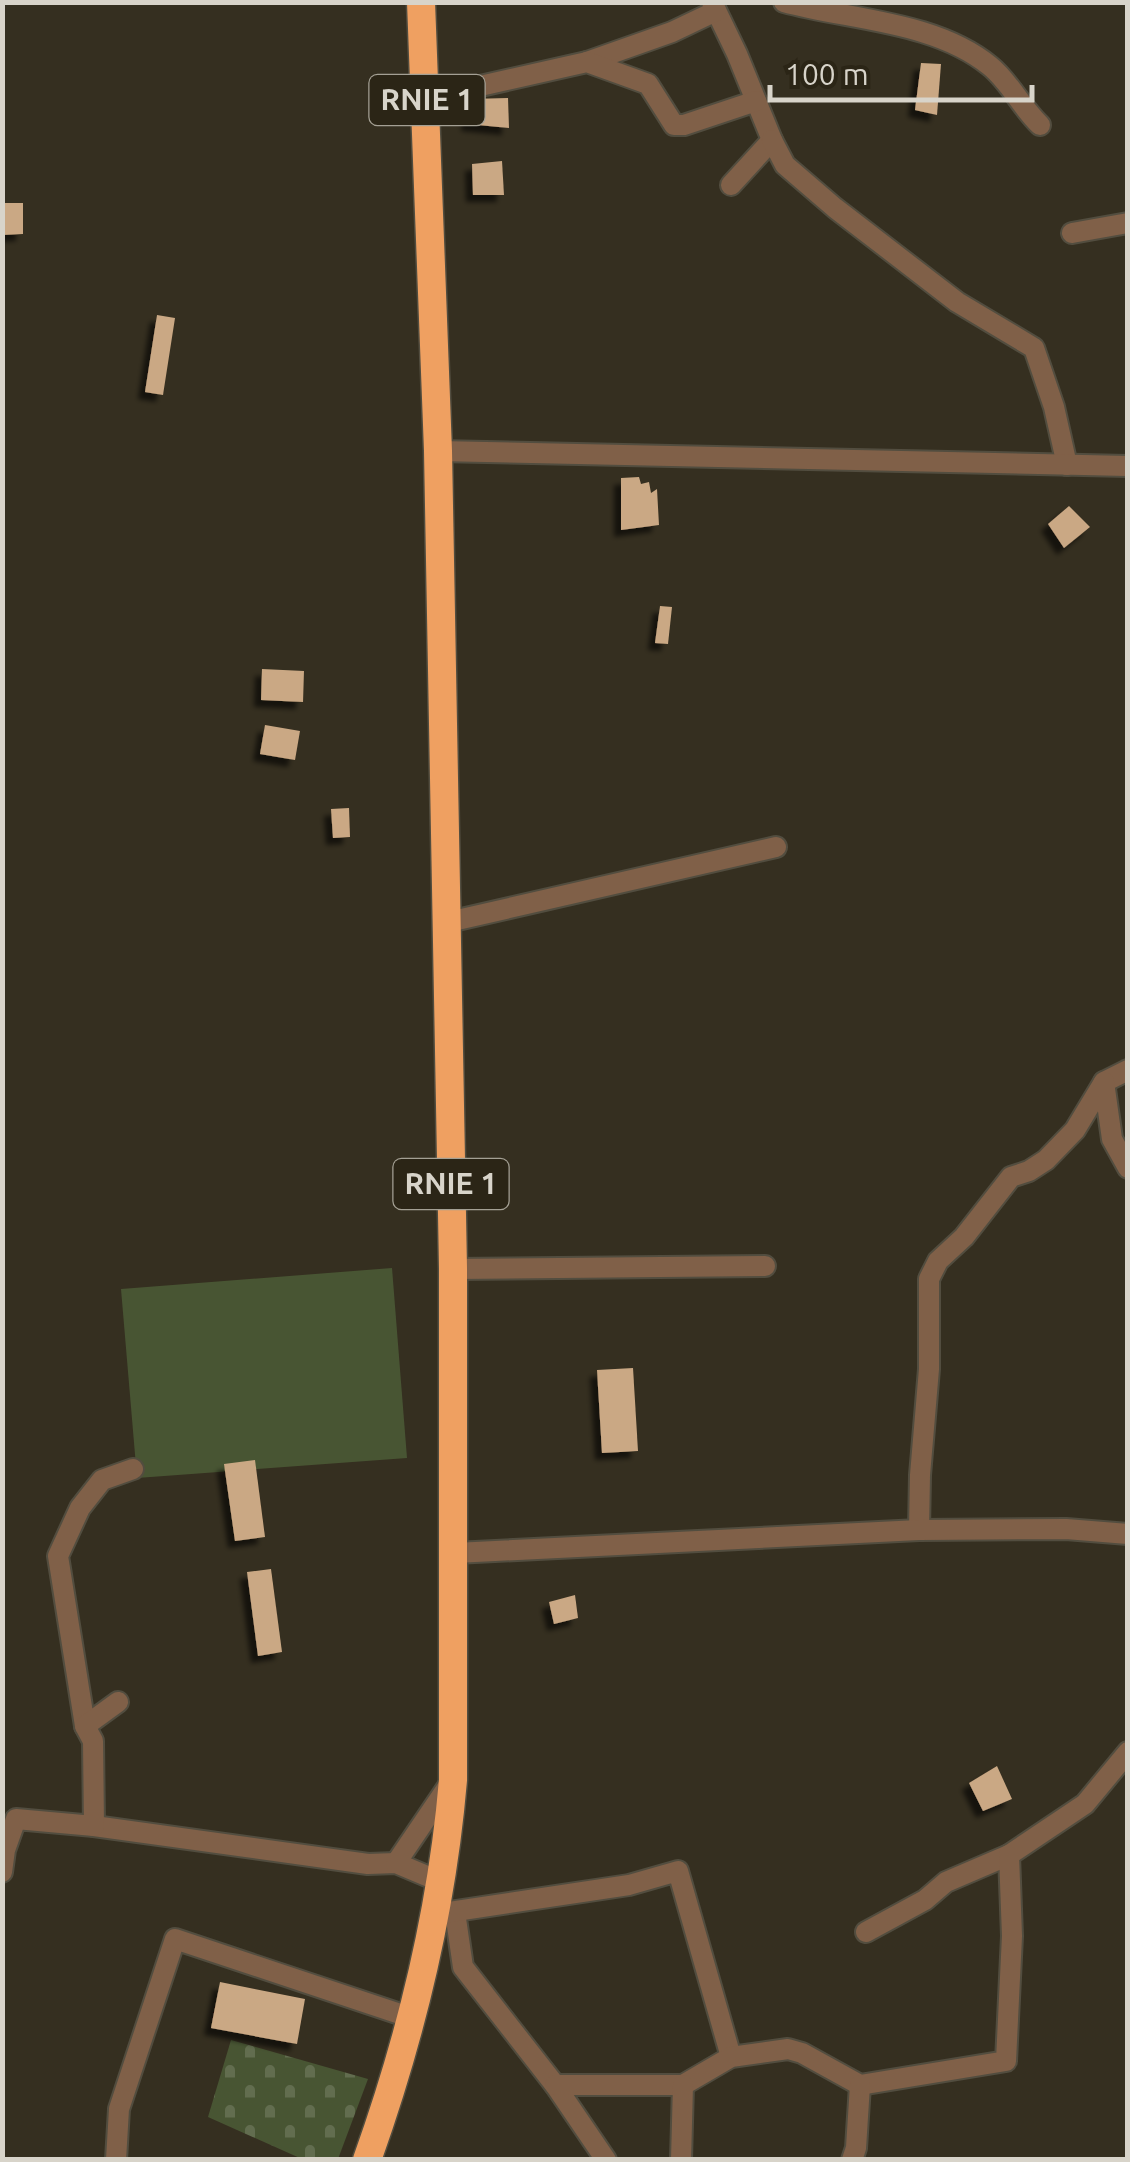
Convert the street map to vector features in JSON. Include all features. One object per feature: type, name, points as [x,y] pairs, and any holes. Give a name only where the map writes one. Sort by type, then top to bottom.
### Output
[{"type":"highway","name":"RNIE 1","points":[[367,2160],[445,1913],[441,1882],[453,1780],[454,1270],[444,923],[438,450],[421,2]]},
{"type":"street","points":[[672,32],[689,2]]},
{"type":"street","points":[[784,2],[926,34],[966,51],[995,69],[1040,125]]},
{"type":"street","points":[[426,98],[587,62],[672,32],[714,7],[785,165],[957,302],[1034,348],[1067,465]]},
{"type":"street","points":[[587,62],[648,84],[674,125],[756,101]]},
{"type":"street","points":[[731,185],[772,140]]},
{"type":"street","points":[[1072,234],[1128,223]]},
{"type":"street","points":[[438,450],[1128,466]]},
{"type":"street","points":[[444,923],[776,847]]},
{"type":"street","points":[[919,1530],[929,1369],[929,1279],[938,1261],[964,1237],[1004,1185],[1046,1160],[1075,1130],[1104,1082],[1128,1070]]},
{"type":"street","points":[[1104,1082],[1112,1138],[1128,1168]]},
{"type":"street","points":[[454,1270],[765,1266]]},
{"type":"street","points":[[94,1826],[93,1741],[85,1726],[58,1556],[75,1516],[102,1480],[133,1468]]},
{"type":"street","points":[[455,1553],[919,1530],[1066,1529],[1128,1534]]},
{"type":"street","points":[[85,1726],[118,1702]]},
{"type":"street","points":[[866,1932],[926,1900],[946,1882],[1009,1855],[1085,1804],[1128,1752]]},
{"type":"street","points":[[396,1863],[453,1780]]},
{"type":"street","points":[[2,1872],[4,1851],[16,1818],[368,1864],[396,1863],[441,1882]]},
{"type":"street","points":[[556,2084],[682,2085],[732,2057],[796,2050],[860,2085],[1006,2061],[1012,1936],[1009,1855]]},
{"type":"street","points":[[606,2160],[556,2084],[463,1967],[445,1913],[629,1885],[678,1871],[732,2057]]},
{"type":"street","points":[[116,2160],[119,2109],[175,1939],[412,2018]]},
{"type":"street","points":[[681,2160],[682,2085]]},
{"type":"street","points":[[852,2160],[860,2085]]},
{"type":"green space","points":[[392,1268],[407,1458],[137,1478],[121,1289]]},
{"type":"green space","points":[[231,2040],[368,2079],[338,2159],[302,2159],[208,2117]]},
{"type":"building","points":[[921,63],[941,64],[937,115],[915,110]]},
{"type":"building","points":[[508,98],[509,128],[468,124],[470,99]]},
{"type":"building","points":[[502,161],[504,195],[473,195],[472,164]]},
{"type":"building","points":[[2,203],[23,203],[23,234],[2,235]]},
{"type":"building","points":[[157,315],[175,318],[163,395],[145,392]]},
{"type":"building","points":[[639,477],[641,484],[649,482],[651,493],[657,489],[659,525],[621,530],[621,478]]},
{"type":"building","points":[[1069,506],[1090,527],[1064,548],[1048,524]]},
{"type":"building","points":[[660,606],[672,607],[668,644],[655,643]]},
{"type":"building","points":[[262,669],[304,671],[303,702],[261,700]]},
{"type":"building","points":[[265,725],[300,731],[295,760],[260,754]]},
{"type":"building","points":[[349,808],[350,837],[333,838],[331,809]]},
{"type":"building","points":[[633,1368],[638,1451],[602,1453],[597,1370]]},
{"type":"building","points":[[255,1460],[265,1537],[235,1541],[224,1464]]},
{"type":"building","points":[[271,1569],[282,1652],[258,1656],[247,1572]]},
{"type":"building","points":[[575,1595],[578,1618],[554,1624],[549,1602]]},
{"type":"building","points":[[997,1766],[1012,1799],[983,1811],[969,1783]]},
{"type":"building","points":[[220,1982],[305,1999],[297,2044],[211,2028]]}]
